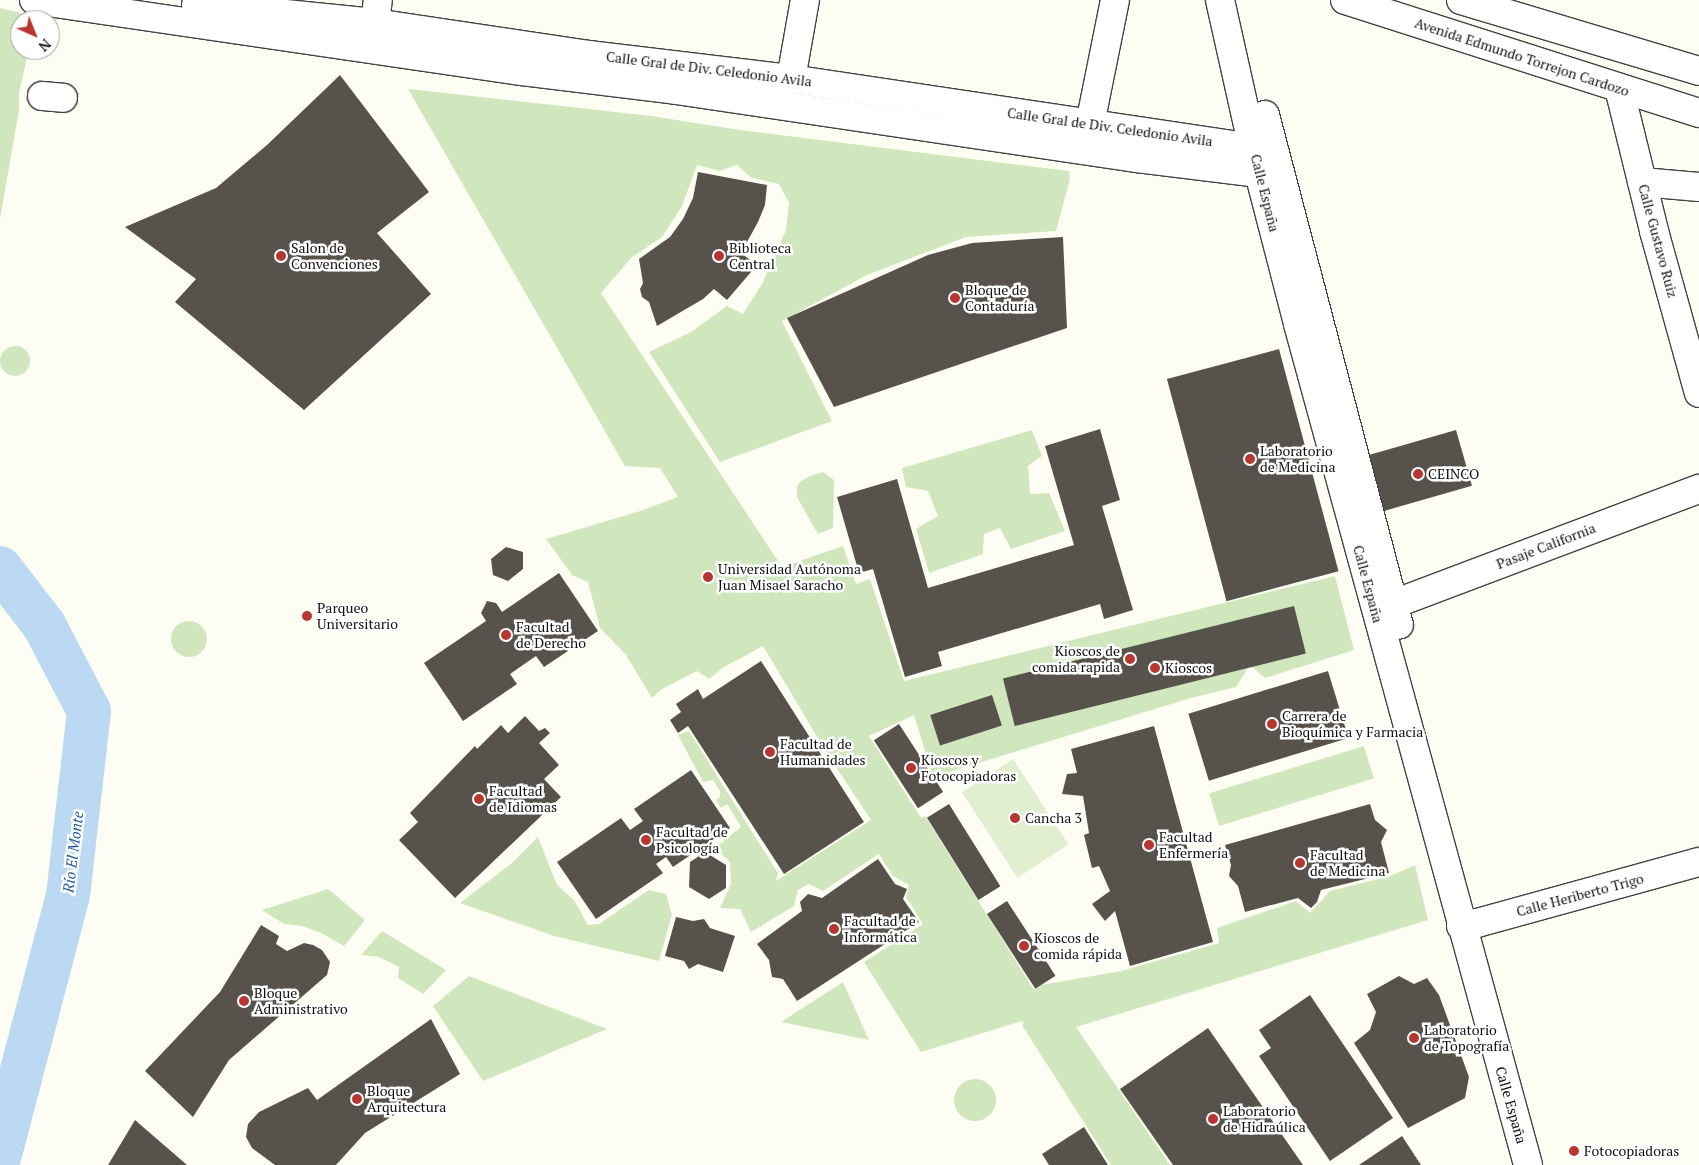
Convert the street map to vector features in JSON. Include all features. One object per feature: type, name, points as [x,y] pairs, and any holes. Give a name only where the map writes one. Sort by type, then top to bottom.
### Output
[{"type":"street","points":[[34,0],[522,71],[676,90],[1127,156],[1266,160]]},
{"type":"street","name":"Calle Gral de Div. Celedonio Avila","points":[[144,0],[376,12],[590,55],[791,78],[1090,124],[1266,160]]},
{"type":"street","points":[[791,78],[805,0]]},
{"type":"street","points":[[1090,124],[1115,0]]},
{"type":"street","name":"Calle España","points":[[1220,0],[1394,604],[1528,1165]]},
{"type":"street","name":"Calle España","points":[[1237,0],[1298,324],[1469,924],[1542,1165]]},
{"type":"street","name":"Avenida Edmundo Torrejon Cardozo","points":[[1345,0],[1699,113]]},
{"type":"street","points":[[1461,0],[1699,71]]},
{"type":"street","name":"Calle Gustavo Ruiz","points":[[1619,88],[1642,182],[1699,393]]},
{"type":"street","points":[[1642,182],[1699,187]]},
{"type":"street","name":"Pasaje California","points":[[1394,604],[1699,489]]},
{"type":"street","name":"Calle Heriberto Trigo","points":[[1469,924],[1699,862]]},
{"type":"green space","points":[[0,8],[10,10],[10,60],[27,60],[19,92],[19,110],[0,219]]},
{"type":"green space","points":[[408,89],[651,116],[740,130],[1069,171],[1070,179],[1056,231],[966,237],[867,275],[782,321],[832,421],[720,462],[649,352],[691,332],[727,306],[743,314],[762,284],[786,230],[789,203],[779,184],[750,177],[737,165],[719,171],[697,165],[682,206],[662,237],[631,258],[601,293],[782,567],[843,546],[856,584],[870,579],[904,681],[1335,576],[1354,650],[1265,678],[1250,665],[1236,687],[1191,698],[933,777],[914,715],[869,736],[921,818],[925,816],[1034,990],[1041,985],[1121,971],[1219,943],[1217,928],[1296,901],[1310,913],[1330,891],[1390,876],[1415,865],[1428,920],[1076,1027],[1170,1165],[1111,1165],[1022,1025],[1024,1023],[1022,1021],[921,1052],[864,962],[923,924],[906,897],[909,885],[893,876],[879,854],[823,891],[809,884],[798,890],[794,906],[751,932],[740,909],[720,908],[731,884],[730,862],[715,848],[741,827],[727,804],[721,808],[716,800],[720,797],[720,791],[713,780],[703,782],[678,735],[689,731],[778,873],[776,881],[871,820],[828,755],[763,646],[724,667],[709,679],[697,671],[662,689],[652,698],[626,655],[600,628],[588,582],[572,575],[546,539],[640,511],[678,497],[660,468],[625,466]]},
{"type":"green space","points":[[15,346],[26,350],[30,361],[26,372],[15,376],[4,372],[0,361],[4,350]]},
{"type":"green space","points":[[1032,430],[1042,456],[1028,466],[1030,494],[1049,493],[1065,531],[1011,549],[1000,528],[984,534],[983,554],[929,573],[916,529],[938,516],[928,491],[906,487],[902,468]]},
{"type":"green space","points":[[823,472],[834,480],[833,528],[818,534],[797,497],[797,486],[801,481],[810,476]]},
{"type":"green space","points":[[189,621],[202,626],[207,639],[202,652],[189,657],[176,652],[171,639],[176,626]]},
{"type":"green space","points":[[1364,746],[1374,779],[1219,826],[1209,793]]},
{"type":"green space","name":"Cancha 3","points":[[1013,759],[1069,845],[1017,878],[962,792]]},
{"type":"green space","points":[[538,837],[557,885],[574,900],[588,925],[599,924],[649,890],[666,894],[672,915],[659,961],[554,936],[460,903],[512,863]]},
{"type":"green space","points":[[328,889],[365,920],[344,946],[321,933],[302,926],[284,924],[262,910]]},
{"type":"green space","points":[[382,931],[446,970],[423,994],[398,978],[399,967],[379,957],[361,955]]},
{"type":"green space","points":[[469,976],[607,1029],[483,1081],[433,1006]]},
{"type":"green space","points":[[843,982],[869,1040],[781,1022]]},
{"type":"green space","points":[[979,1079],[987,1082],[993,1088],[996,1100],[993,1112],[987,1118],[971,1121],[963,1118],[957,1112],[954,1096],[957,1088],[963,1082]]},
{"type":"building","name":"Salon de Convenciones","points":[[340,75],[429,192],[377,233],[431,294],[304,410],[175,302],[196,279],[125,227],[216,188],[267,145]]},
{"type":"building","points":[[698,172],[767,185],[765,205],[741,253],[757,265],[727,300],[714,289],[703,299],[657,326],[649,302],[642,297],[640,289],[643,283],[639,259],[670,237],[683,219],[693,198]]},
{"type":"building","points":[[1063,237],[1067,328],[834,407],[787,318],[928,255],[972,243]]},
{"type":"building","points":[[1279,349],[1339,571],[1226,601],[1167,379]]},
{"type":"building","points":[[1100,429],[1120,500],[1102,506],[1133,610],[1104,619],[1100,604],[938,652],[942,666],[905,677],[873,569],[859,573],[837,497],[897,479],[928,588],[1074,545],[1045,446]]},
{"type":"building","name":"CEINCO","points":[[1456,430],[1472,486],[1380,512],[1364,456]]},
{"type":"building","points":[[506,547],[523,552],[523,569],[508,581],[493,575],[491,559]]},
{"type":"building","points":[[559,573],[598,631],[544,667],[536,656],[510,674],[517,684],[463,721],[424,663],[486,621],[481,613],[487,601],[496,603],[502,612]]},
{"type":"building","name":"Kioscos","points":[[1294,606],[1306,654],[1015,726],[1003,679]]},
{"type":"building","points":[[761,661],[864,822],[784,874],[688,726],[678,733],[670,720],[681,712],[676,704],[698,689],[703,699]]},
{"type":"building","points":[[1328,671],[1348,738],[1209,781],[1188,714]]},
{"type":"building","points":[[992,695],[1002,725],[940,746],[930,715]]},
{"type":"building","points":[[525,716],[539,731],[545,728],[550,733],[539,743],[559,765],[544,779],[561,797],[455,898],[399,840],[418,822],[410,813],[475,746],[477,749],[501,725],[508,733]]},
{"type":"building","points":[[899,724],[943,792],[918,808],[874,740]]},
{"type":"building","points":[[1154,726],[1213,942],[1130,966],[1115,911],[1105,921],[1092,904],[1110,891],[1099,866],[1092,868],[1084,835],[1089,833],[1083,796],[1062,794],[1067,774],[1077,773],[1071,749]]},
{"type":"building","points":[[691,770],[730,828],[673,867],[666,857],[656,864],[663,873],[596,919],[557,862],[621,818],[630,830],[643,821],[634,809]]},
{"type":"building","points":[[949,804],[1000,886],[978,900],[927,818]]},
{"type":"building","points":[[1370,804],[1375,820],[1387,830],[1381,842],[1389,873],[1321,890],[1317,902],[1311,908],[1298,898],[1245,912],[1238,886],[1229,876],[1231,865],[1225,845]]},
{"type":"building","points":[[705,852],[726,865],[726,888],[709,899],[689,887],[690,862]]},
{"type":"building","points":[[878,859],[895,884],[907,889],[903,899],[919,922],[797,1001],[783,979],[772,977],[769,960],[757,944],[802,911],[800,902],[808,894],[822,898]]},
{"type":"building","points":[[1007,901],[1055,976],[1035,989],[987,914]]},
{"type":"building","points":[[676,917],[693,921],[704,919],[710,928],[735,936],[723,972],[698,964],[689,969],[684,961],[665,956]]},
{"type":"building","points":[[261,925],[279,936],[276,944],[287,951],[304,943],[322,950],[330,962],[327,975],[229,1060],[193,1117],[145,1071],[220,992]]},
{"type":"building","points":[[1399,976],[1414,984],[1427,978],[1439,995],[1469,1077],[1465,1098],[1408,1128],[1354,1043],[1370,1030],[1376,1012],[1367,994]]},
{"type":"building","points":[[1310,995],[1393,1118],[1330,1161],[1259,1056],[1271,1048],[1259,1030]]},
{"type":"building","points":[[431,1019],[460,1074],[365,1133],[336,1165],[275,1165],[252,1148],[246,1137],[248,1124],[259,1112],[308,1088],[317,1100]]},
{"type":"building","points":[[1208,1028],[1303,1165],[1173,1165],[1120,1089]]},
{"type":"building","points":[[135,1120],[187,1165],[108,1165]]},
{"type":"building","points":[[1084,1127],[1108,1165],[1049,1165],[1042,1154]]},
{"type":"building","points":[[1402,1136],[1421,1165],[1359,1165]]},
{"type":"waterway","name":"Río El Monte","points":[[0,568],[44,625],[89,711],[68,895],[0,1155]]},
{"type":"place","name":"Salon de Convenciones","points":[[281,256]]},
{"type":"place","name":"Biblioteca Central","points":[[719,256]]},
{"type":"place","name":"Bloque de Contaduría","points":[[955,298]]},
{"type":"place","name":"Laboratorio de Medicina","points":[[1250,459]]},
{"type":"place","name":"CEINCO","points":[[1418,474]]},
{"type":"place","name":"Universidad Autónoma Juan Misael Saracho","points":[[708,577]]},
{"type":"place","name":"Parqueo Universitario","points":[[307,616]]},
{"type":"place","name":"Facultad de Derecho","points":[[506,635]]},
{"type":"place","name":"Kioscos de comida rapida","points":[[1130,659]]},
{"type":"place","name":"Kioscos","points":[[1155,668]]},
{"type":"place","name":"Carrera de Bioquímica y Farmacia","points":[[1272,724]]},
{"type":"place","name":"Facultad de Humanidades","points":[[770,752]]},
{"type":"place","name":"Kioscos y Fotocopiadoras","points":[[911,768]]},
{"type":"place","name":"Facultad de Idiomas","points":[[479,799]]},
{"type":"place","name":"Cancha 3","points":[[1015,818]]},
{"type":"place","name":"Facultad de Psicología","points":[[646,840]]},
{"type":"place","name":"Facultad Enfermería","points":[[1149,845]]},
{"type":"place","name":"Facultad de Medicina","points":[[1300,863]]},
{"type":"place","name":"Facultad de Informática","points":[[834,929]]},
{"type":"place","name":"Kioscos de comida rápida","points":[[1024,946]]},
{"type":"place","name":"Bloque Administrativo","points":[[244,1001]]},
{"type":"place","name":"Laboratorio de Topografía","points":[[1414,1038]]},
{"type":"place","name":"Bloque Arquitectura","points":[[357,1099]]},
{"type":"place","name":"Laboratorio de Hidraúlica","points":[[1213,1119]]},
{"type":"place","name":"Fotocopiadoras","points":[[1574,1151]]}]
